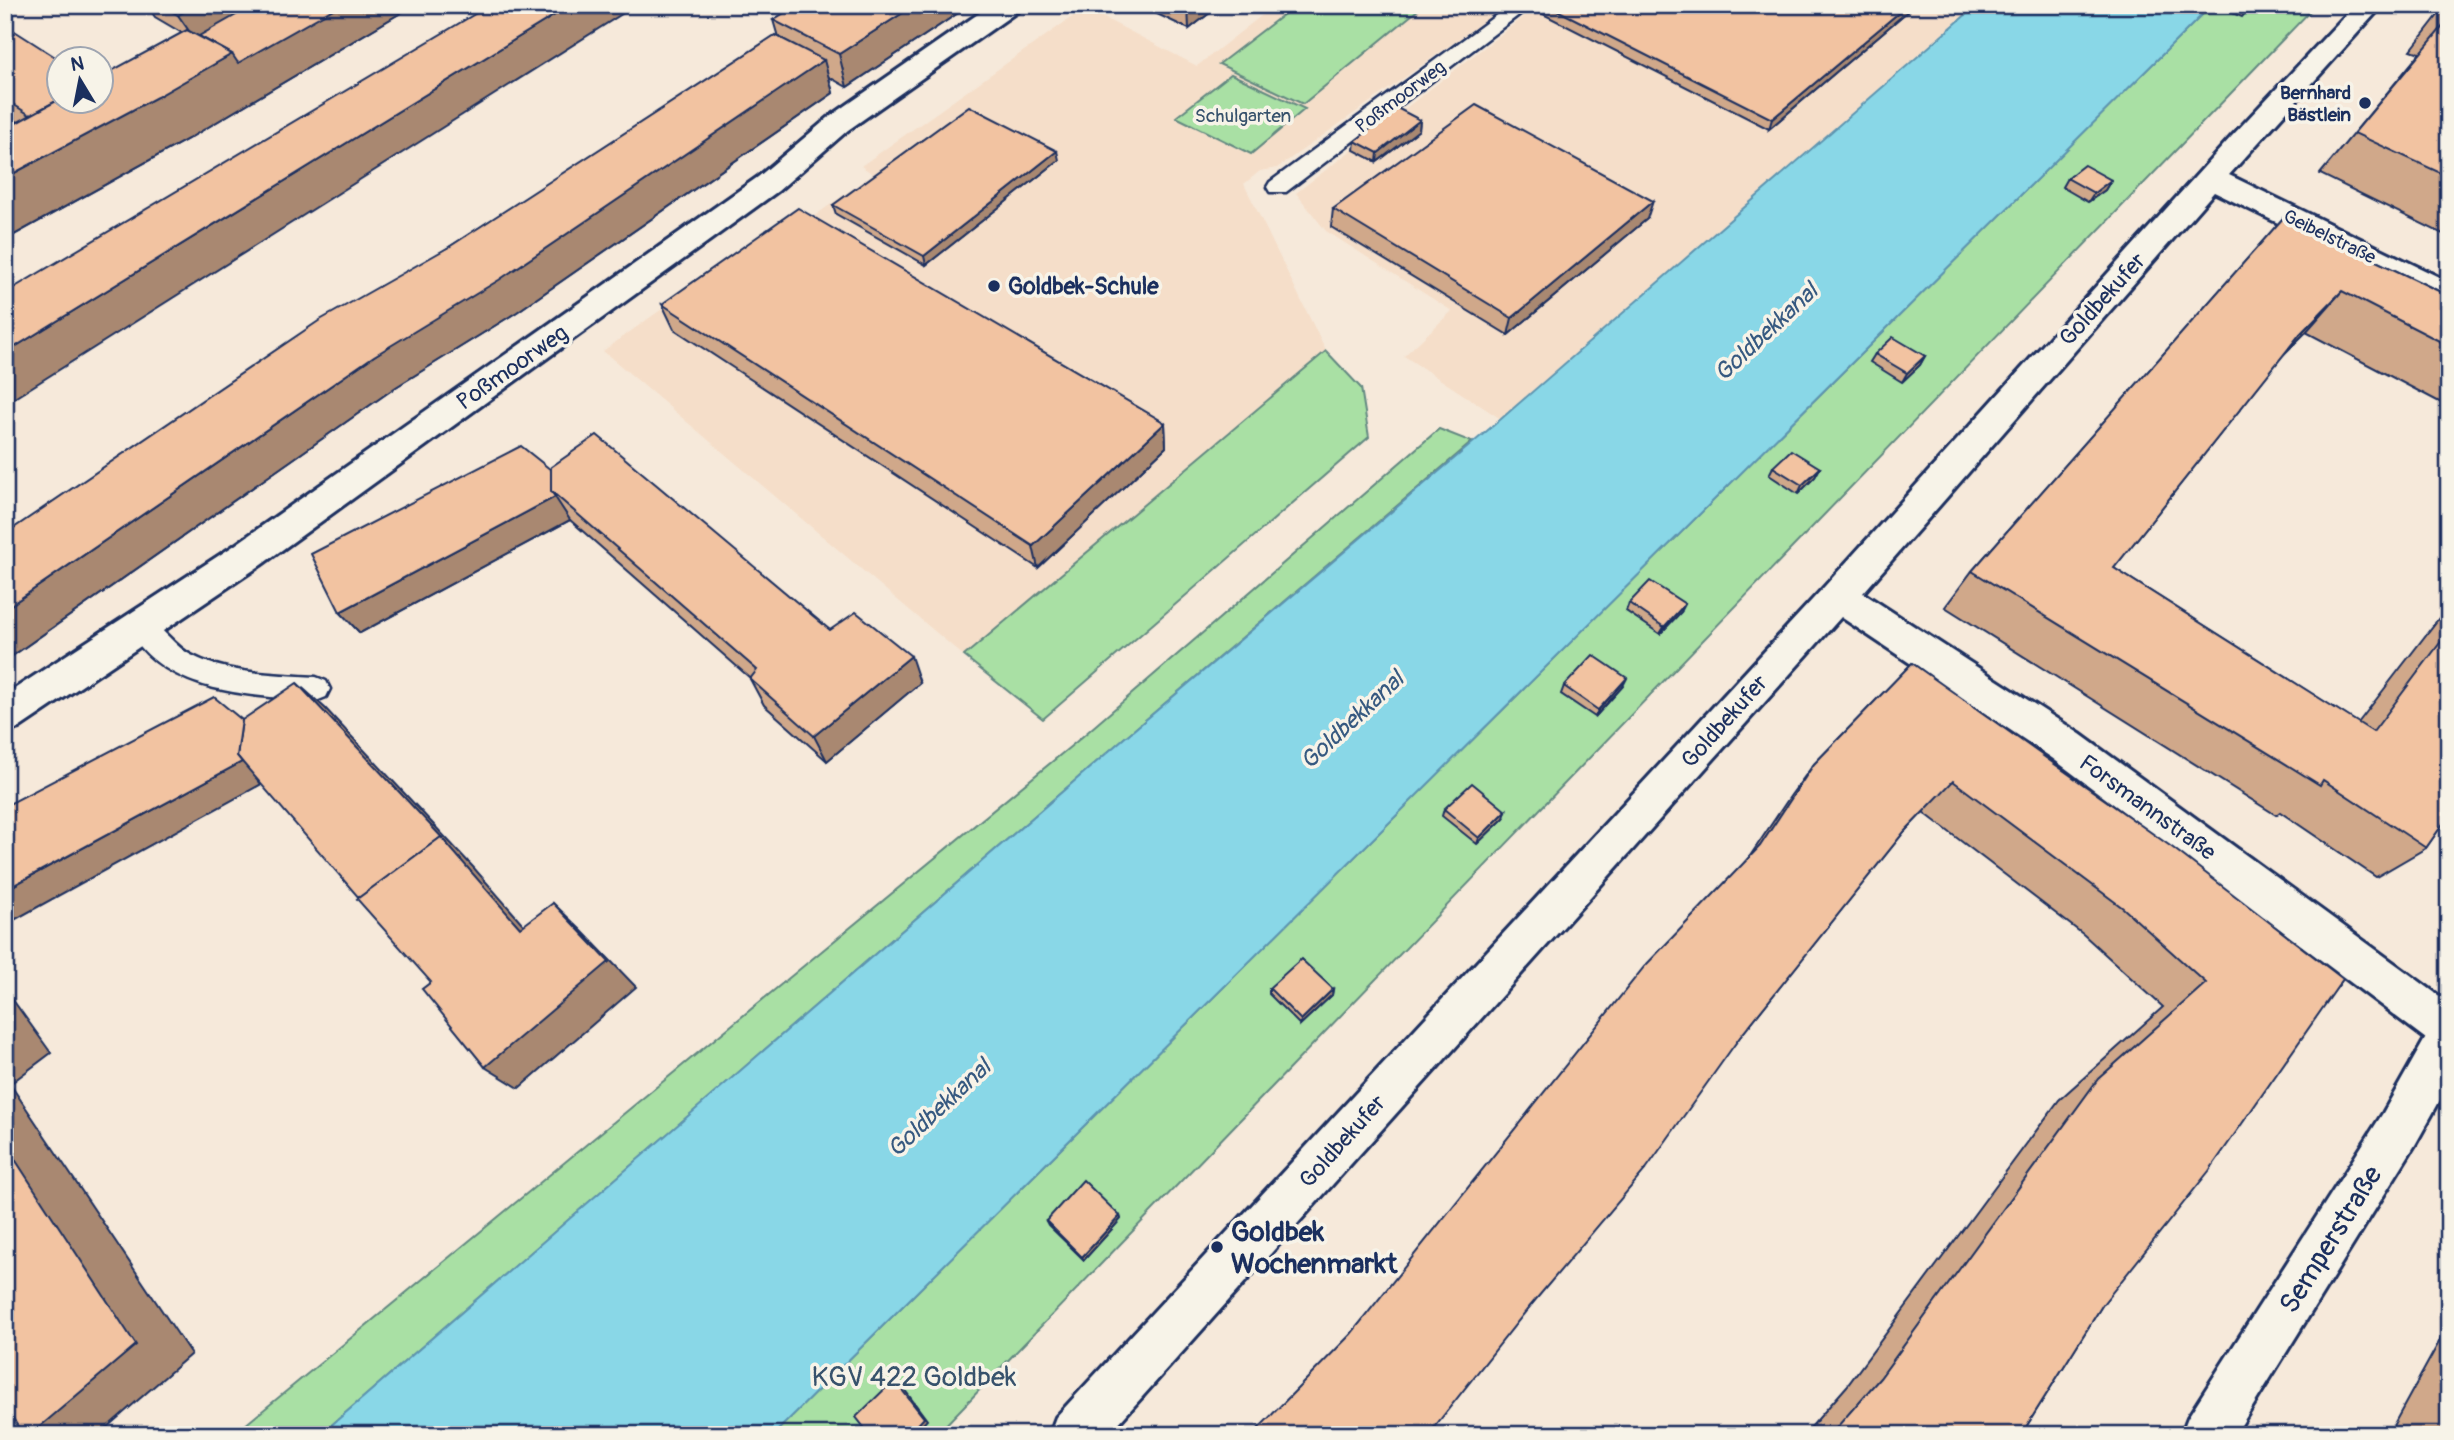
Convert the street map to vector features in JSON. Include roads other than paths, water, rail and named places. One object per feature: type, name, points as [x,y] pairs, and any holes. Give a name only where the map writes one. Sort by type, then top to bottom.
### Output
[{"type":"street","name":"Poßmoorweg","points":[[5,716],[248,555],[768,184],[838,124],[1009,5]]},
{"type":"street","name":"Goldbekufer","points":[[1074,1435],[1838,596],[2211,177],[2370,5]]},
{"type":"street","name":"Geibelstraße","points":[[2211,177],[2449,295]]},
{"type":"street","name":"Forsmannstraße","points":[[1838,596],[2449,1030]]},
{"type":"street","name":"Semperstraße","points":[[2206,1435],[2399,1129],[2449,1040]]},
{"type":"lane","name":"Poßmoorweg","points":[[1278,187],[1523,5]]},
{"type":"lane","points":[[140,626],[168,654],[197,671],[243,682],[316,689]]},
{"type":"water","name":"Goldbekkanal","points":[[1977,5],[2212,5],[773,1435],[320,1435],[1123,739],[1501,419]]},
{"type":"place","name":"Bernhard Bästlein","points":[[2365,103]]},
{"type":"place","name":"Goldbek-Schule","points":[[994,286]]},
{"type":"place","name":"Goldbek Wochenmarkt","points":[[1217,1247]]},
{"type":"park label","name":"Schulgarten","points":[[1243,115]]},
{"type":"park label","name":"KGV 422 Goldbek","points":[[914,1376]]}]
